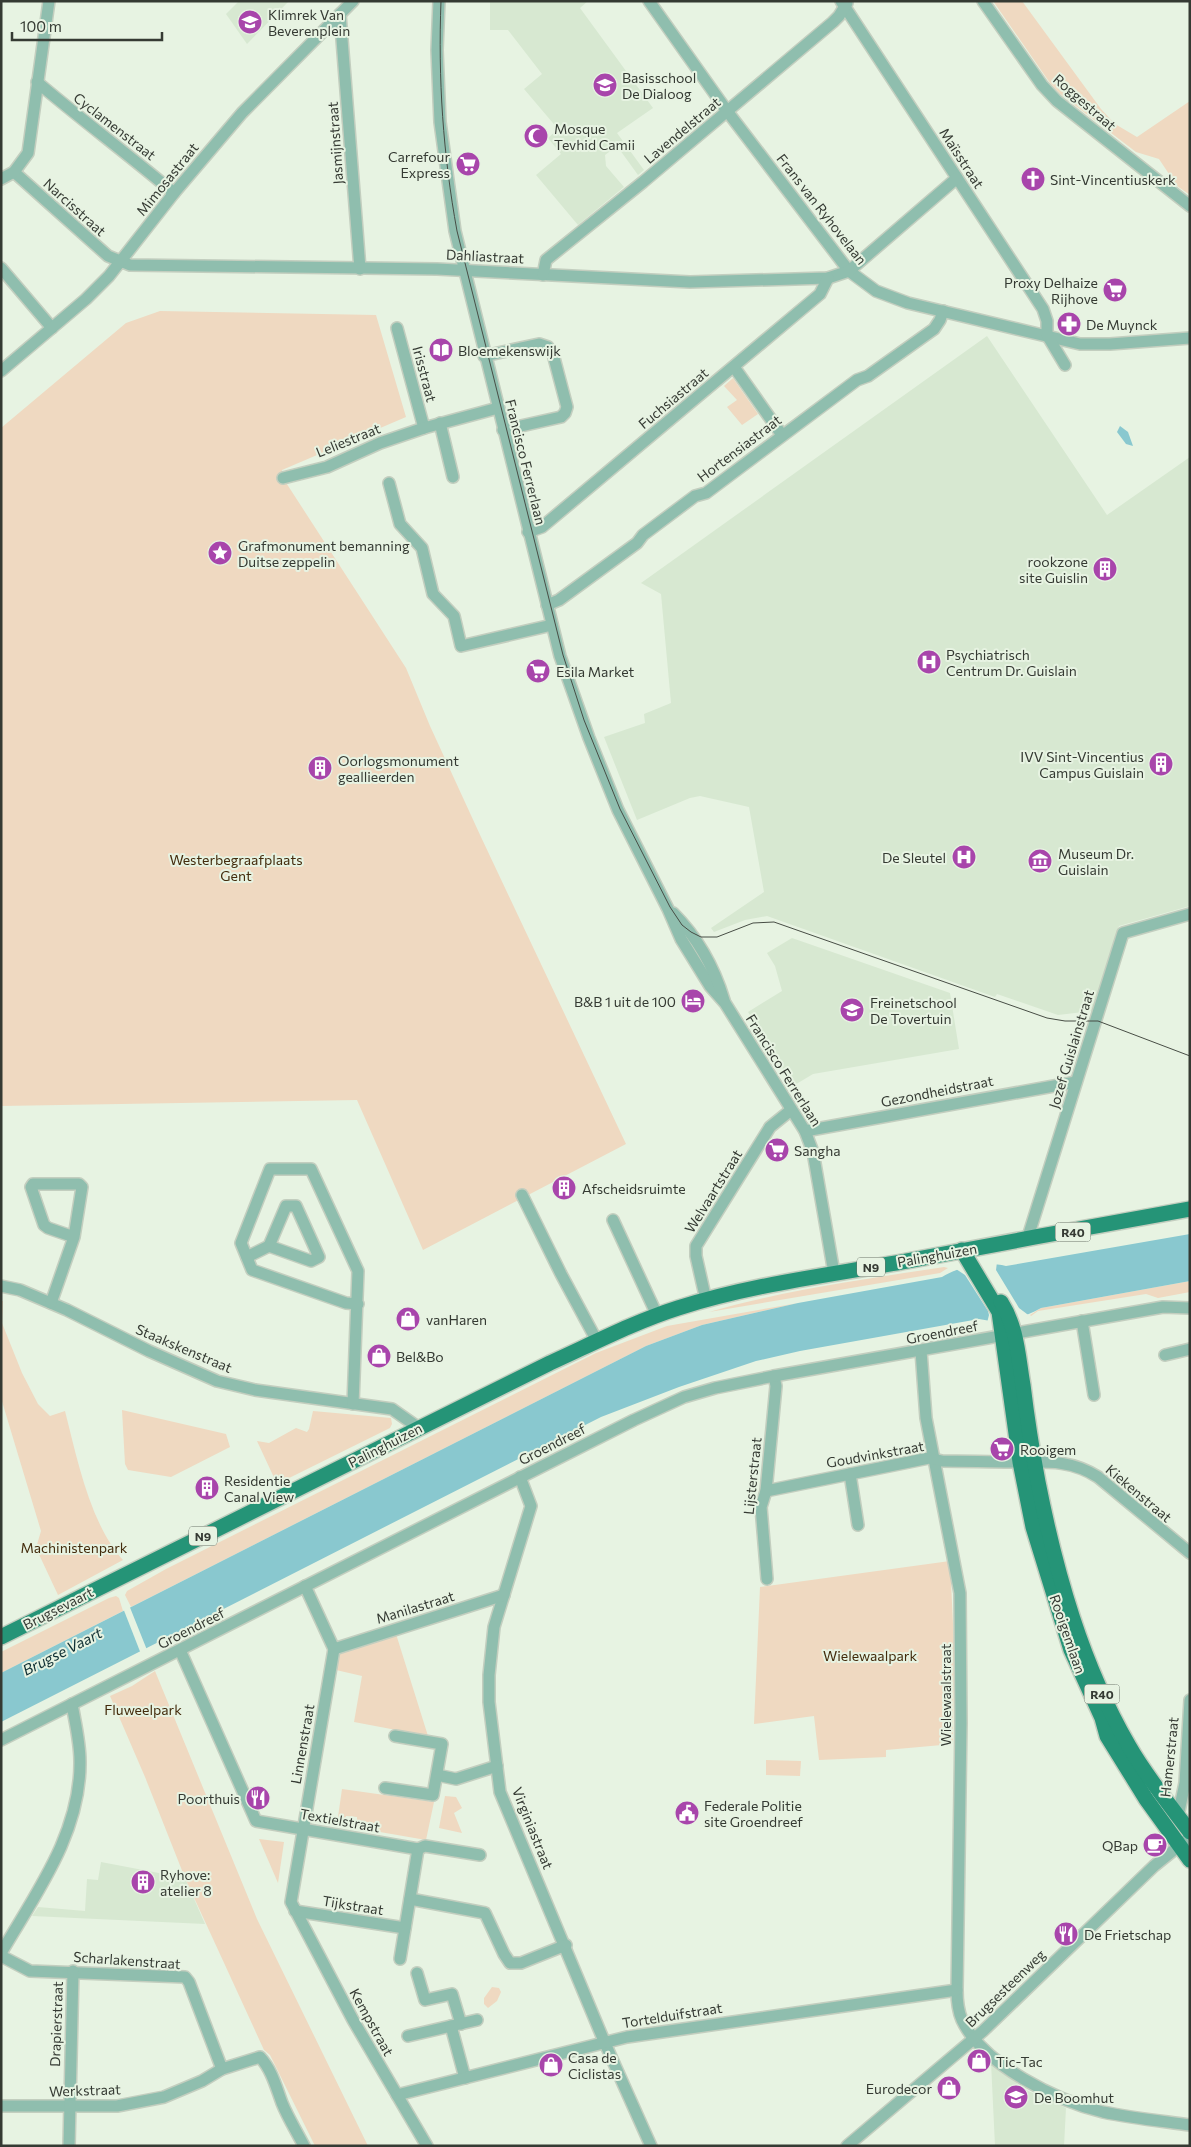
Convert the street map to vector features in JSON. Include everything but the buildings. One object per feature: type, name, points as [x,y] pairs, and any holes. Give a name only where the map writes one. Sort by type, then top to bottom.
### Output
[{"type":"main road","name":"Palinghuizen","points":[[115,1580],[597,1341],[657,1316],[738,1291],[834,1273],[970,1255],[1027,1240],[1190,1209]]},
{"type":"main road","name":"Rooigemlaan","points":[[970,1255],[1007,1329],[1027,1461],[1033,1527],[1071,1650],[1102,1718],[1107,1736],[1146,1799],[1184,1841],[1190,1860]]},
{"type":"main road","name":"Rooigemlaan","points":[[1027,1461],[1058,1571],[1082,1646],[1104,1700],[1129,1746],[1190,1832]]},
{"type":"main road","name":"Brugsevaart","points":[[1,1637],[115,1580]]},
{"type":"street","points":[[1,179],[14,172],[28,154],[49,1]]},
{"type":"street","name":"Mimosastraat","points":[[1,371],[86,299],[120,262],[174,193],[242,112],[353,1]]},
{"type":"street","name":"Francisco Ferrerlaan","points":[[439,1],[437,50],[442,144],[450,208],[463,270],[528,532],[552,625],[574,696],[603,774],[636,849],[681,938],[710,986],[725,1003],[805,1132],[813,1152],[834,1273]]},
{"type":"street","name":"Frans van Ryhovelaan","points":[[648,1],[727,110],[849,271],[868,285],[889,297],[1080,344],[1110,344],[1190,338]]},
{"type":"street","name":"Roggestraat","points":[[983,1],[1042,85],[1057,100],[1190,206]]},
{"type":"street","name":"Lavendelstraat","points":[[543,275],[546,260],[643,182],[832,22],[844,4]]},
{"type":"street","name":"Maïsstraat","points":[[844,4],[1043,310],[1047,321],[1047,335]]},
{"type":"street","name":"Jasmijnstraat","points":[[340,14],[360,269]]},
{"type":"street","name":"Cyclamenstraat","points":[[37,82],[94,130],[116,144],[174,193]]},
{"type":"street","name":"Narcisstraat","points":[[14,172],[108,256],[120,262]]},
{"type":"street","points":[[849,271],[957,178]]},
{"type":"street","name":"Dahliastraat","points":[[120,262],[130,266],[463,270],[690,282],[828,278],[849,271]]},
{"type":"street","points":[[1,268],[52,328]]},
{"type":"street","name":"Fuchsiastraat","points":[[528,532],[542,527],[734,367],[820,294],[828,278]]},
{"type":"street","name":"Hortensiastraat","points":[[547,605],[559,600],[637,543],[643,535],[695,496],[706,493],[858,380],[868,376],[934,329],[943,311]]},
{"type":"street","name":"Irisstraat","points":[[396,328],[424,428]]},
{"type":"street","points":[[1047,335],[1065,365]]},
{"type":"street","points":[[484,356],[539,344],[548,347],[556,362],[566,413],[561,417],[503,430]]},
{"type":"street","points":[[734,367],[782,435]]},
{"type":"street","name":"Leliestraat","points":[[282,478],[327,467],[380,443],[424,428],[498,408]]},
{"type":"street","points":[[440,423],[453,478]]},
{"type":"street","points":[[389,483],[400,524],[422,548],[433,594],[454,616],[461,646],[552,625]]},
{"type":"street","name":"Jozef Guislainstraat","points":[[1027,1240],[1123,933],[1190,914]]},
{"type":"street","name":"Gezondheidstraat","points":[[805,1132],[1076,1082]]},
{"type":"street","name":"Welvaartstraat","points":[[706,1300],[696,1256],[696,1246],[770,1127],[791,1110]]},
{"type":"street","points":[[354,1404],[358,1304],[358,1271],[311,1169],[270,1170],[241,1243],[252,1270],[346,1303],[358,1304]]},
{"type":"street","points":[[51,1303],[74,1237],[82,1187],[79,1184],[32,1184],[31,1187],[44,1225],[74,1237]]},
{"type":"street","points":[[522,1195],[597,1341]]},
{"type":"street","points":[[246,1256],[269,1246],[311,1261],[319,1257],[296,1206],[286,1206],[269,1246]]},
{"type":"street","points":[[613,1220],[657,1316]]},
{"type":"street","name":"Staakskenstraat","points":[[1,1286],[20,1290],[51,1303],[149,1351],[217,1381],[255,1390],[392,1409],[419,1428]]},
{"type":"street","name":"Groendreef","points":[[1,1740],[520,1477],[684,1397],[715,1388],[774,1376],[921,1351],[1007,1329],[1082,1321],[1163,1308],[1190,1308]]},
{"type":"street","points":[[1082,1321],[1094,1395]]},
{"type":"street","points":[[1165,1355],[1190,1349]]},
{"type":"street","name":"Wielewaalstraat","points":[[921,1351],[926,1418],[936,1459],[960,1593],[961,1723],[957,1990],[961,2018],[975,2038],[993,2056],[1017,2075],[1041,2089],[1069,2102],[1103,2112],[1190,2125]]},
{"type":"street","name":"Lijsterstraat","points":[[767,1579],[761,1506],[766,1491],[776,1386],[774,1376]]},
{"type":"street","name":"Goudvinkstraat","points":[[766,1491],[929,1458],[1027,1461]]},
{"type":"street","name":"Kiekenstraat","points":[[1027,1461],[1071,1464],[1085,1468],[1190,1553]]},
{"type":"street","points":[[850,1474],[858,1525]]},
{"type":"street","name":"Virginiastraat","points":[[520,1477],[531,1506],[494,1627],[489,1675],[489,1702],[500,1792],[566,1945],[604,2041],[651,2146]]},
{"type":"street","points":[[305,1586],[334,1648]]},
{"type":"street","name":"Manilastraat","points":[[334,1648],[504,1595]]},
{"type":"street","name":"Linnenstraat","points":[[295,1910],[291,1902],[334,1648]]},
{"type":"street","name":"Textielstraat","points":[[180,1650],[256,1820],[303,1830],[418,1849],[425,1846],[480,1855]]},
{"type":"street","name":"Hamerstraat","points":[[1178,1816],[1185,1782],[1190,1700]]},
{"type":"street","points":[[1,1955],[37,1893],[66,1837],[75,1804],[80,1761],[72,1704]]},
{"type":"street","points":[[386,1788],[433,1795],[437,1775],[442,1744],[395,1736]]},
{"type":"street","points":[[437,1775],[456,1778],[497,1766]]},
{"type":"street","name":"Brugsesteenweg","points":[[847,2146],[975,2038],[1120,1898],[1184,1841]]},
{"type":"street","points":[[400,1959],[418,1849]]},
{"type":"street","points":[[410,1899],[486,1912],[504,1954],[510,1963],[522,1963],[566,1945]]},
{"type":"street","name":"Tijkstraat","points":[[295,1910],[405,1928]]},
{"type":"street","name":"Kempstraat","points":[[295,1910],[354,2020],[426,2146]]},
{"type":"street","name":"Scharlakenstraat","points":[[1,1955],[30,1971],[73,1971],[185,1977],[189,1982],[222,2069]]},
{"type":"street","name":"Drapierstraat","points":[[69,2146],[73,1971]]},
{"type":"street","points":[[417,1973],[424,2000],[452,1994],[465,2078]]},
{"type":"street","name":"Tortelduifstraat","points":[[397,2095],[581,2049],[604,2041],[638,2034],[957,1990]]},
{"type":"street","points":[[408,2036],[477,2020]]},
{"type":"street","name":"Werkstraat","points":[[1,2106],[117,2106],[164,2097],[202,2081],[222,2069],[260,2057],[266,2064],[277,2086],[282,2104],[304,2146]]},
{"type":"shaded area","name":"Klimrek Van Beverenplein","points":[[239,1],[289,1],[247,44],[226,14]]},
{"type":"shaded area","points":[[490,1],[588,1],[580,8],[653,108],[617,133],[644,170],[638,175],[617,146],[605,155],[606,166],[624,187],[578,225],[536,175],[561,154],[548,138],[558,129],[524,89],[542,74],[508,30],[490,30]]},
{"type":"shaded area","name":"Psychiatrisch Centrum Dr. Guislain","points":[[987,336],[1107,515],[1190,457],[1190,906],[1119,926],[1092,1011],[1058,1015],[997,994],[995,997],[767,916],[745,920],[714,932],[711,928],[764,892],[749,807],[700,796],[690,798],[637,820],[604,737],[645,723],[644,714],[671,703],[661,594],[641,583]]},
{"type":"shaded area","name":"Freinetschool De Tovertuin","points":[[792,938],[950,993],[959,1049],[813,1074],[793,1086],[748,1012],[782,991],[775,966],[767,953]]},
{"type":"shaded area","points":[[101,1862],[185,1878],[205,1924],[32,1916],[38,1907],[85,1911],[87,1879],[98,1880]]},
{"type":"shaded area","name":"De Boomhut","points":[[991,2062],[1024,2089],[1066,2108],[1064,2146],[995,2146]]},
{"type":"green space","points":[[993,1],[1022,1],[1101,109],[1115,124],[1137,137],[1190,101],[1190,195],[1177,186],[1159,159],[1136,152],[1060,94],[1050,83]]},
{"type":"green space","name":"Westerbegraafplaats Gent","points":[[160,311],[376,315],[406,417],[282,470],[283,478],[406,668],[430,726],[481,837],[626,1144],[423,1250],[357,1100],[1,1106],[1,428],[126,323]]},
{"type":"green space","points":[[733,378],[758,414],[742,425],[727,407],[737,400],[724,386]]},
{"type":"green space","points":[[944,1267],[948,1268],[940,1273],[709,1312],[796,1291]]},
{"type":"green space","points":[[1190,1281],[1190,1292],[1158,1298],[1146,1294],[1038,1311],[1030,1315],[1041,1308]]},
{"type":"green space","name":"Machinistenpark","points":[[1,1301],[3,1301],[2,1323],[22,1373],[38,1404],[50,1416],[65,1411],[86,1490],[93,1509],[112,1545],[123,1560],[58,1595],[36,1548],[41,1531],[1,1398]]},
{"type":"green space","points":[[798,1303],[702,1325],[646,1346],[131,1607],[125,1595],[127,1591],[166,1569],[596,1353],[667,1326]]},
{"type":"green space","points":[[122,1410],[226,1434],[230,1447],[171,1477],[128,1470],[125,1464]]},
{"type":"green space","points":[[313,1411],[391,1418],[392,1424],[390,1428],[277,1484],[257,1441],[269,1443],[296,1428],[307,1432]]},
{"type":"green space","name":"Wielewaalpark","points":[[950,1561],[954,1645],[953,1744],[886,1750],[886,1757],[819,1760],[814,1716],[754,1724],[760,1587]]},
{"type":"green space","points":[[116,1596],[119,1598],[123,1611],[1,1673],[1,1652]]},
{"type":"green space","points":[[396,1634],[428,1736],[354,1722],[362,1676],[336,1670],[338,1651]]},
{"type":"green space","name":"Fluweelpark","points":[[155,1671],[257,1919],[368,2146],[315,2146],[270,2055],[264,2050],[185,1878],[110,1696],[132,1686]]},
{"type":"green space","points":[[766,1760],[801,1761],[800,1776],[766,1775]]},
{"type":"green space","points":[[342,1789],[434,1802],[426,1840],[357,1828],[357,1817],[346,1816],[344,1826],[337,1824]]},
{"type":"green space","points":[[445,1796],[456,1797],[462,1808],[454,1813],[462,1833],[439,1828]]},
{"type":"green space","points":[[259,1839],[284,1842],[278,1883]]},
{"type":"green space","points":[[492,1987],[499,1988],[501,1992],[497,2001],[488,2008],[484,2004],[484,1998]]},
{"type":"water","points":[[1120,426],[1128,432],[1133,446],[1126,444],[1117,432]]},
{"type":"water","name":"Brugse Vaart","points":[[1190,1234],[1190,1281],[1041,1308],[1011,1320],[979,1319],[800,1351],[756,1361],[679,1387],[601,1417],[1,1722],[1,1673],[646,1346],[702,1325],[798,1303],[942,1277],[957,1270],[981,1264],[1006,1266]]},
{"type":"pier","points":[[997,1262],[996,1270],[1019,1308],[1031,1317],[987,1323],[988,1311],[965,1275],[953,1267]]},
{"type":"pier","points":[[129,1605],[147,1650],[141,1654],[123,1608]]},
{"type":"tram line","points":[[441,1],[441,88],[448,174],[457,231],[563,655],[584,720],[620,809],[670,907],[682,925],[701,937],[717,937],[753,923],[774,922],[1047,1018],[1065,1021],[1098,1021],[1190,1056]]},
{"type":"place","name":"Klimrek Van Beverenplein","points":[[250,22]]},
{"type":"place","name":"Basisschool De Dialoog","points":[[605,85]]},
{"type":"place","name":"Mosque Tevhid Camii","points":[[536,136]]},
{"type":"place","name":"Carrefour Express","points":[[468,164]]},
{"type":"place","name":"Sint-Vincentiuskerk","points":[[1033,179]]},
{"type":"place","name":"Proxy Delhaize Rijhove","points":[[1115,290]]},
{"type":"place","name":"De Muynck","points":[[1069,324]]},
{"type":"place","name":"Bloemekenswijk","points":[[441,350]]},
{"type":"place","name":"Grafmonument bemanning Duitse zeppelin","points":[[220,553]]},
{"type":"place","name":"rookzone site Guislin","points":[[1105,569]]},
{"type":"place","name":"Psychiatrisch Centrum Dr. Guislain","points":[[929,662]]},
{"type":"place","name":"Esila Market","points":[[538,671]]},
{"type":"place","name":"IVV Sint-Vincentius Campus Guislain","points":[[1161,764]]},
{"type":"place","name":"Oorlogsmonument geallieerden","points":[[320,768]]},
{"type":"place","name":"De Sleutel","points":[[964,857]]},
{"type":"place","name":"Museum Dr. Guislain","points":[[1040,861]]},
{"type":"place","name":"B&B 1 uit de 100","points":[[693,1001]]},
{"type":"place","name":"Freinetschool De Tovertuin","points":[[852,1010]]},
{"type":"place","name":"Sangha","points":[[777,1150]]},
{"type":"place","name":"Afscheidsruimte","points":[[564,1188]]},
{"type":"place","name":"vanHaren","points":[[408,1319]]},
{"type":"place","name":"Bel&Bo","points":[[379,1356]]},
{"type":"place","name":"Rooigem","points":[[1002,1449]]},
{"type":"place","name":"Residentie Canal View","points":[[207,1488]]},
{"type":"place","name":"Poorthuis","points":[[258,1798]]},
{"type":"place","name":"Federale Politie site Groendreef","points":[[687,1813]]},
{"type":"place","name":"QBap","points":[[1155,1845]]},
{"type":"place","name":"Ryhove: atelier 8","points":[[143,1882]]},
{"type":"place","name":"De Frietschap","points":[[1066,1934]]},
{"type":"place","name":"Tic-Tac","points":[[979,2061]]},
{"type":"place","name":"Casa de Ciclistas","points":[[551,2065]]},
{"type":"place","name":"Eurodecor","points":[[949,2088]]},
{"type":"place","name":"De Boomhut","points":[[1016,2097]]}]
